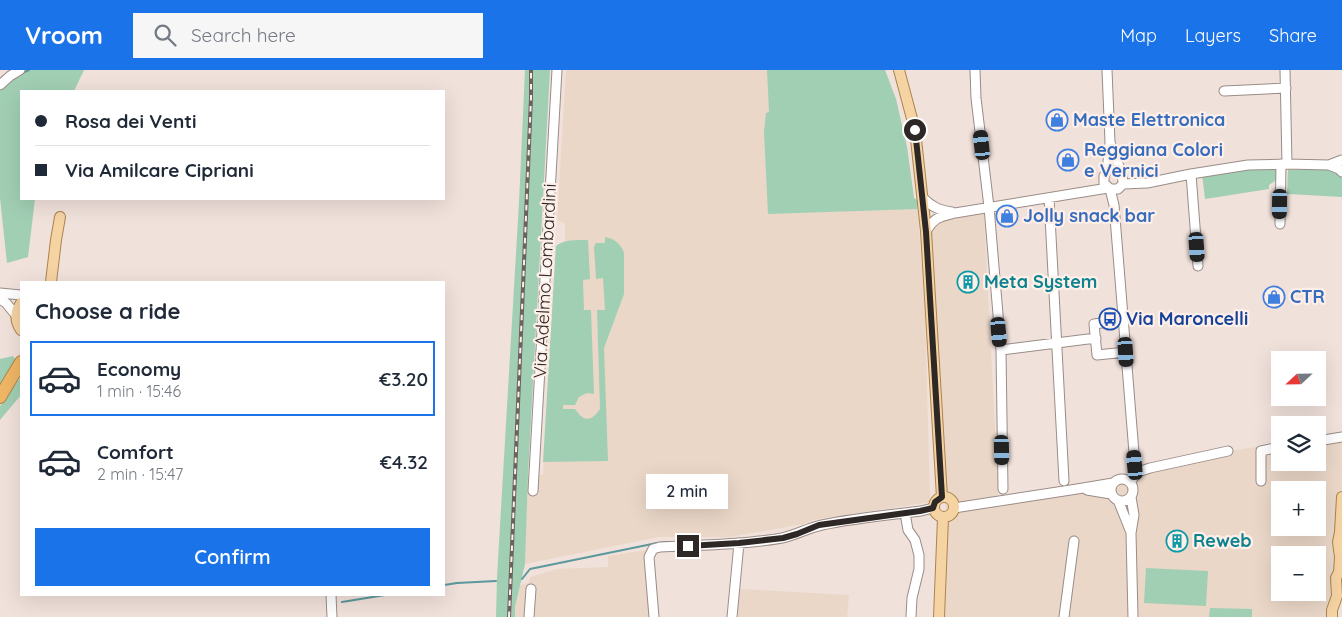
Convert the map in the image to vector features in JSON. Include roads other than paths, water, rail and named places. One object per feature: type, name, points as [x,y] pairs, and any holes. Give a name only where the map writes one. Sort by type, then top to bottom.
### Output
[{"type":"highway","points":[[0,397],[20,365]]},
{"type":"main road","points":[[900,70],[915,130],[923,198],[942,497]]},
{"type":"main road","points":[[51,281],[60,218]]},
{"type":"main road","points":[[20,305],[16,315],[20,328]]},
{"type":"main road","points":[[945,496],[951,499],[954,508],[950,516],[944,518],[936,513],[933,508],[935,502],[945,496]]},
{"type":"main road","points":[[1334,617],[1332,610],[1339,587],[1336,578],[1341,571],[1338,542],[1341,534],[1342,497]]},
{"type":"main road","points":[[939,617],[944,518]]},
{"type":"main road","points":[[1334,617],[1342,603]]},
{"type":"street","points":[[0,84],[20,70]]},
{"type":"street","name":"Via Adelmo Lombardini","points":[[533,491],[557,70]]},
{"type":"street","points":[[974,70],[989,207],[1001,350],[1003,490]]},
{"type":"street","points":[[1107,70],[1110,142],[1117,183],[1114,206],[1137,469],[1130,482]]},
{"type":"street","points":[[1280,224],[1284,164],[1285,70]]},
{"type":"street","points":[[1224,91],[1286,88]]},
{"type":"street","points":[[1110,142],[1104,182],[1147,183],[1242,165],[1329,165],[1341,170]]},
{"type":"street","points":[[1329,165],[1342,160]]},
{"type":"street","points":[[1088,191],[1114,169],[1117,183]]},
{"type":"street","points":[[1191,174],[1198,266]]},
{"type":"street","points":[[926,232],[931,223],[937,218],[955,213],[1088,191],[1117,183]]},
{"type":"street","points":[[923,198],[931,206],[955,213]]},
{"type":"street","points":[[1049,198],[1064,480]]},
{"type":"street","points":[[0,293],[20,295]]},
{"type":"street","points":[[0,299],[16,315]]},
{"type":"street","points":[[1124,320],[1094,324],[1097,355],[1126,352]]},
{"type":"street","points":[[1001,350],[1096,338]]},
{"type":"street","points":[[1326,440],[1342,437]]},
{"type":"street","points":[[1260,481],[1261,452],[1271,449]]},
{"type":"street","points":[[1137,469],[1150,468],[1228,451]]},
{"type":"street","points":[[954,508],[1077,489],[1113,482],[1121,478],[1130,482],[1133,488],[1131,497],[1134,515],[1131,533],[1133,617]]},
{"type":"street","points":[[1113,482],[1110,488],[1131,533]]},
{"type":"street","points":[[1077,489],[1093,491],[1124,501],[1131,497]]},
{"type":"street","points":[[654,617],[649,557],[653,549],[783,538],[819,525],[933,508]]},
{"type":"street","points":[[906,513],[908,530],[915,540],[919,569],[912,598],[911,617]]},
{"type":"street","points":[[1064,617],[1074,541]]},
{"type":"street","points":[[732,617],[739,543]]},
{"type":"street","points":[[529,617],[531,589]]},
{"type":"street","points":[[331,596],[332,617]]},
{"type":"waterway","points":[[22,73],[29,70]]},
{"type":"waterway","points":[[522,579],[530,569],[657,543],[672,542]]},
{"type":"waterway","points":[[445,585],[496,581]]},
{"type":"waterway","points":[[342,602],[379,596]]},
{"type":"railway","points":[[509,617],[531,70]]},
{"type":"place","name":"Maste Elettronica","points":[[1057,120]]},
{"type":"place","name":"Reggiana Colori e Vernici","points":[[1068,160]]},
{"type":"place","name":"Jolly snack bar","points":[[1007,216]]},
{"type":"place","name":"Meta System","points":[[968,282]]},
{"type":"place","name":"CTR","points":[[1274,297]]},
{"type":"place","name":"Via Maroncelli","points":[[1110,319]]},
{"type":"place","name":"Reweb","points":[[1177,541]]}]
